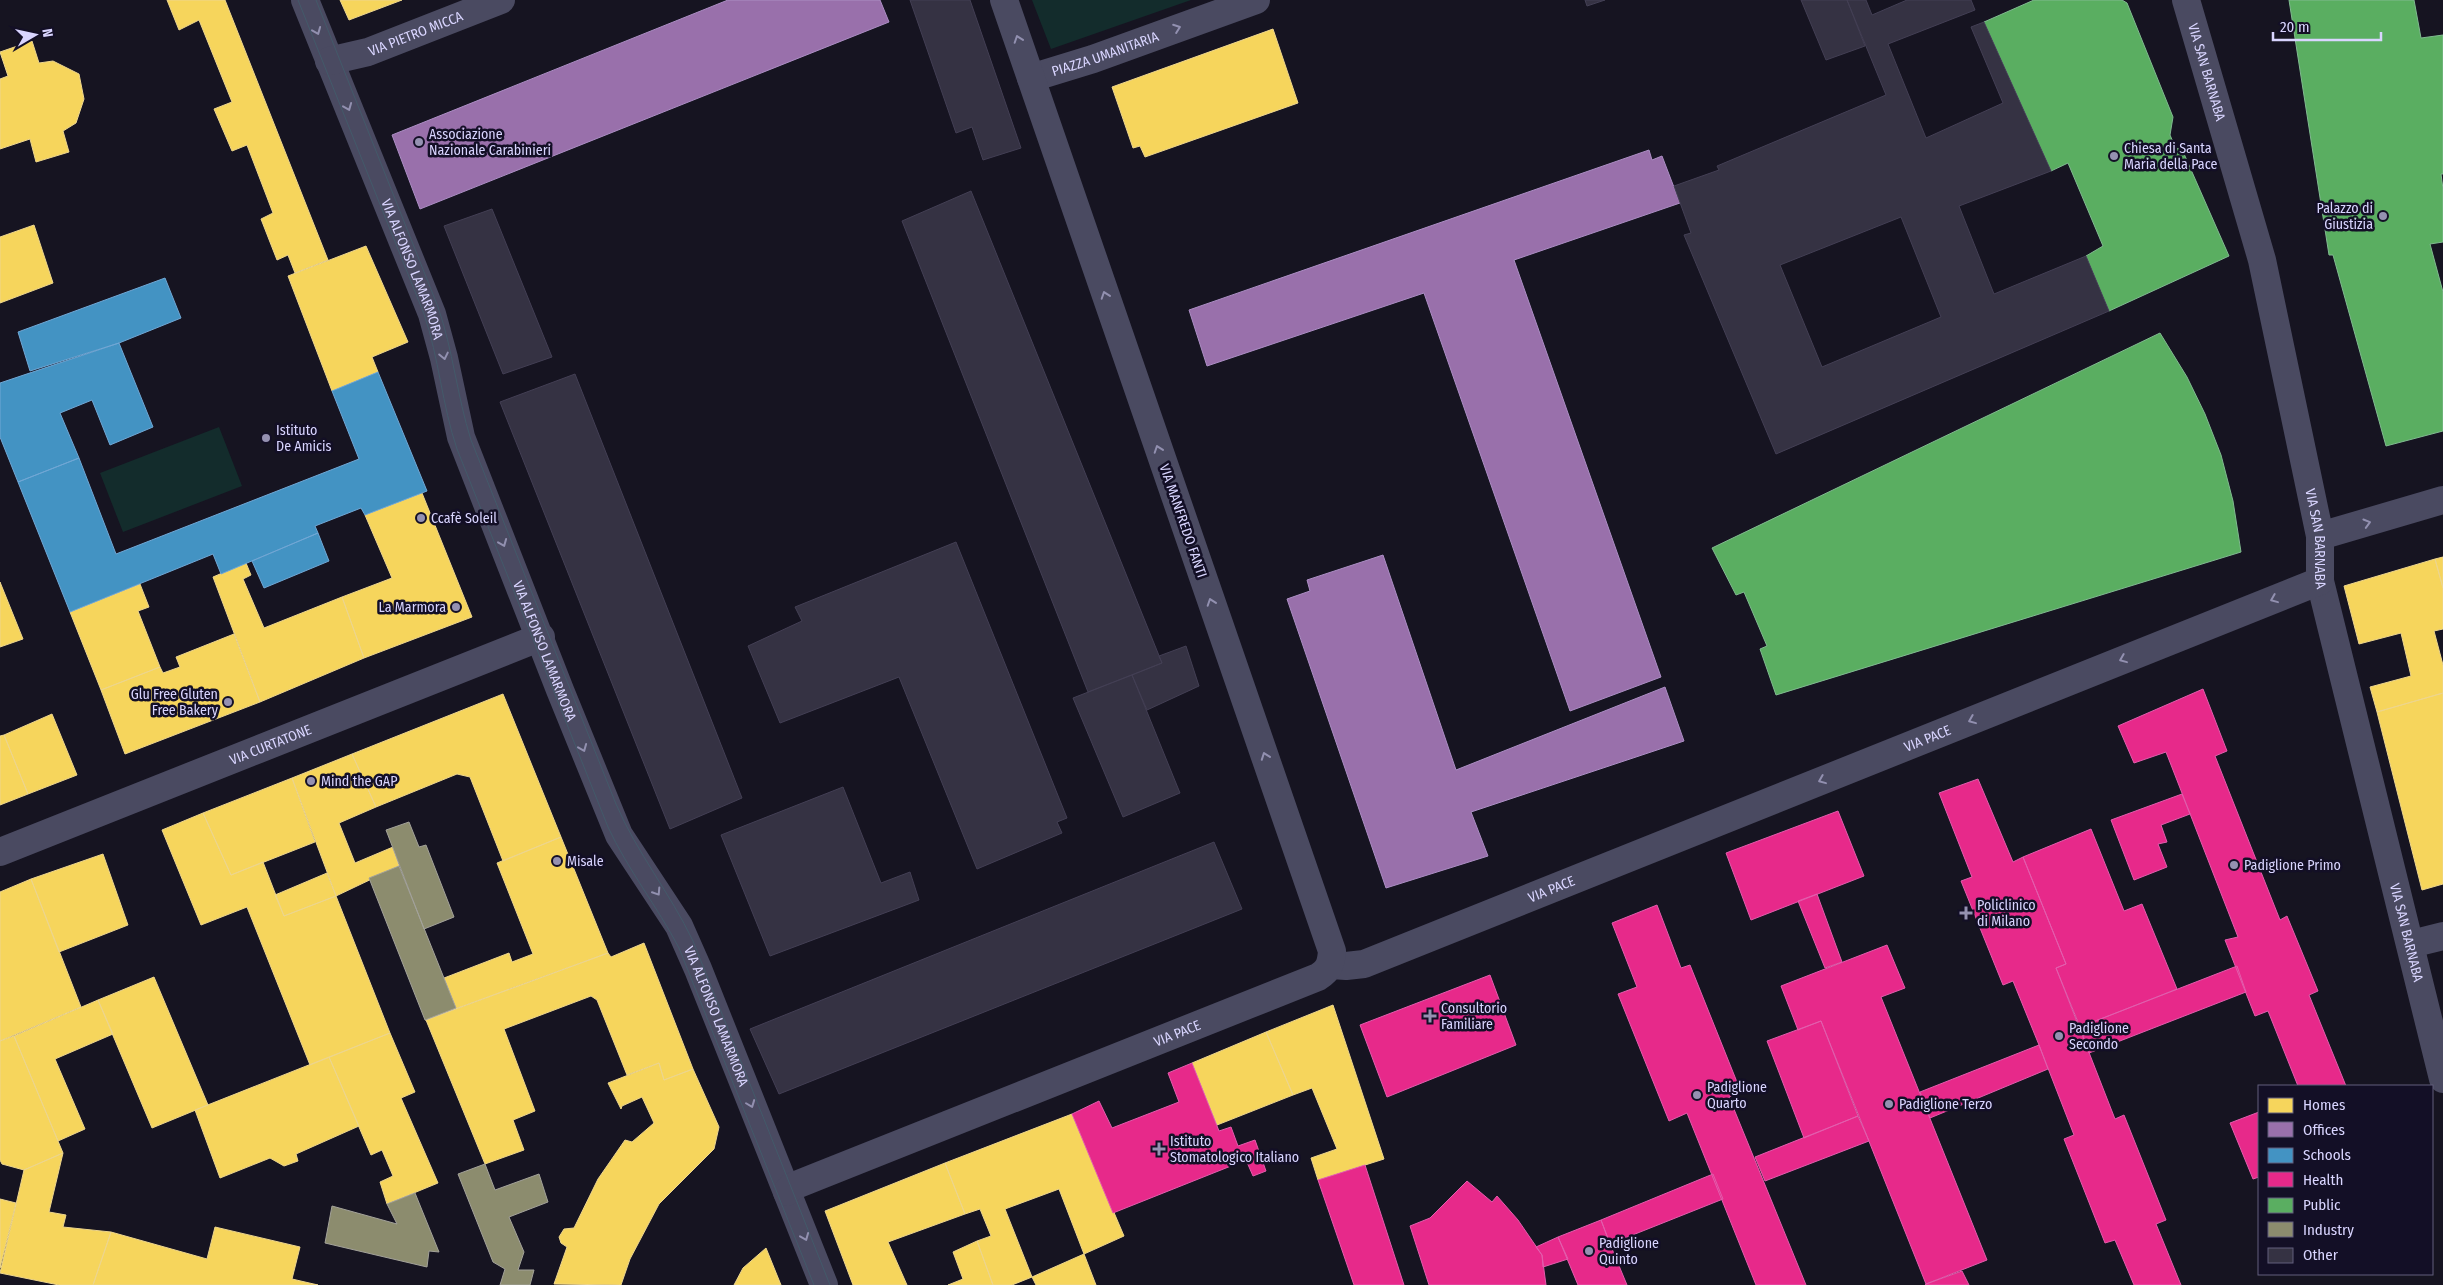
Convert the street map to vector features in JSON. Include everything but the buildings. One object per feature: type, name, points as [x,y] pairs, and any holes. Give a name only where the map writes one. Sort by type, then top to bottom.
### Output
[{"type":"street","name":"VIA ALFONSO LAMARMORA","points":[[305,0],[432,314],[444,358],[460,436],[619,835],[679,926],[824,1285]]},
{"type":"street","name":"VIA PIETRO MICCA","points":[[329,62],[368,52],[501,0]]},
{"type":"street","points":[[1004,0],[1032,78]]},
{"type":"street","name":"PIAZZA UMANITARIA","points":[[1032,78],[1093,59],[1256,0]]},
{"type":"street","name":"VIA SAN BARNABA","points":[[2186,0],[2262,260],[2320,536],[2320,581],[2443,1079]]},
{"type":"street","name":"VIA MANFREDO FANTI","points":[[1032,78],[1208,597],[1332,951],[1331,965]]},
{"type":"street","points":[[2320,536],[2443,500]]},
{"type":"street","name":"VIA PACE","points":[[787,1192],[791,1187],[808,1180],[1318,977],[1326,973],[1331,965],[1364,964],[2320,581]]},
{"type":"street","name":"VIA CURTATONE","points":[[0,852],[541,637]]},
{"type":"street","points":[[2411,944],[2443,936]]},
{"type":"green space","points":[[1032,0],[1191,0],[1051,49]]},
{"type":"green space","points":[[219,427],[242,486],[123,532],[100,473]]},
{"type":"tram line","points":[[298,0],[424,314],[457,449],[608,827],[624,858],[679,948],[814,1285]]},
{"type":"tram line","points":[[316,0],[438,307],[448,340],[471,440],[616,804],[624,822],[693,941],[830,1285]]},
{"type":"place","name":"Associazione Nazionale Carabinieri","points":[[419,142]]},
{"type":"place","name":"Chiesa di Santa Maria della Pace","points":[[2114,156]]},
{"type":"place","name":"Palazzo di Giustizia","points":[[2383,216]]},
{"type":"place","name":"Istituto De Amicis","points":[[266,438]]},
{"type":"place","name":"Ccafè Soleil","points":[[421,518]]},
{"type":"place","name":"La Marmora","points":[[456,607]]},
{"type":"place","name":"Glu Free Gluten Free Bakery","points":[[228,702]]},
{"type":"place","name":"Mind the GAP","points":[[311,781]]},
{"type":"place","name":"Misale","points":[[557,861]]},
{"type":"place","name":"Padiglione Primo","points":[[2234,865]]},
{"type":"place","name":"Policlinico di Milano","points":[[1966,913]]},
{"type":"place","name":"Consultorio Familiare","points":[[1430,1016]]},
{"type":"place","name":"Padiglione Secondo","points":[[2059,1036]]},
{"type":"place","name":"Padiglione Quarto","points":[[1697,1095]]},
{"type":"place","name":"Padiglione Terzo","points":[[1889,1104]]},
{"type":"place","name":"Istituto Stomatologico Italiano","points":[[1159,1149]]},
{"type":"place","name":"Padiglione Quinto","points":[[1589,1251]]}]
